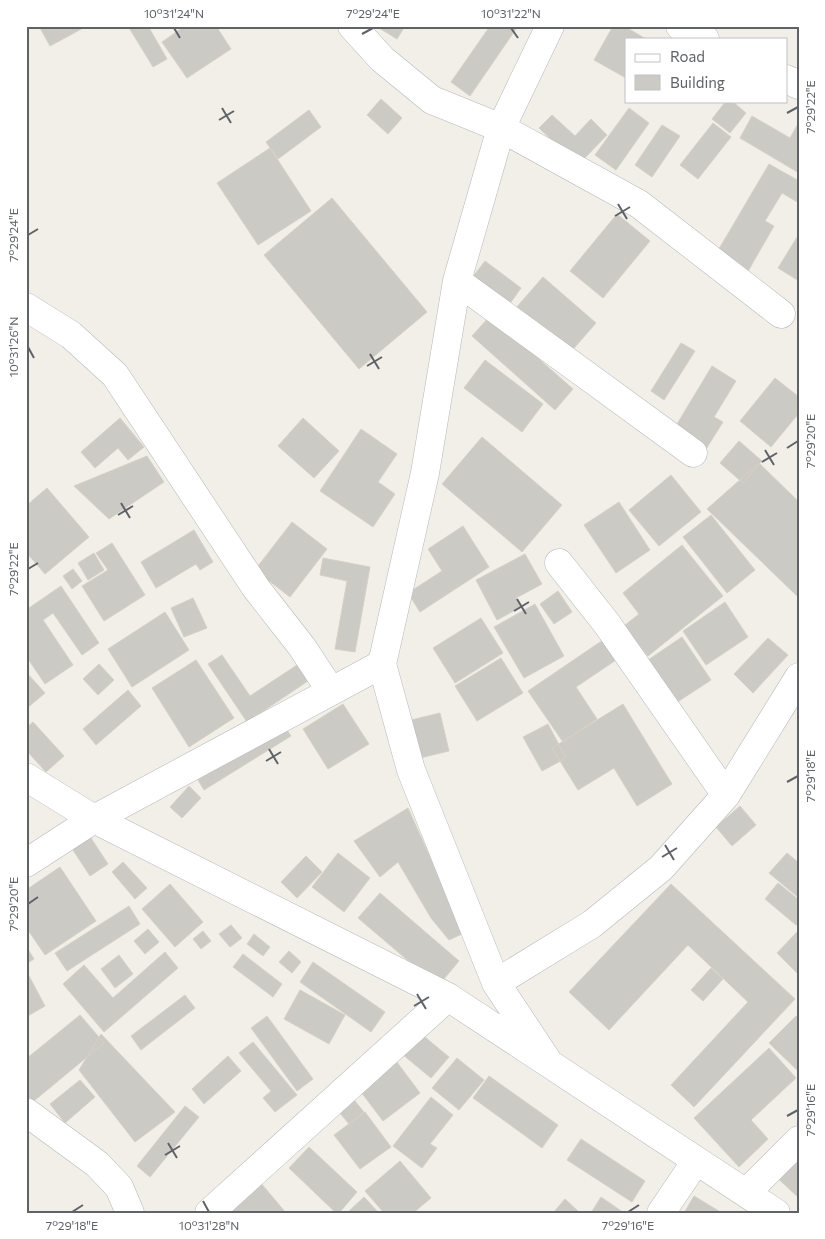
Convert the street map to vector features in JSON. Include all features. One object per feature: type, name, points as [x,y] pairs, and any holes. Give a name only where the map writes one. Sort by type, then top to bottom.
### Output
[{"type":"street","points":[[352,26],[382,59],[432,100],[501,128],[639,204],[781,314]]},
{"type":"street","points":[[549,1063],[496,983],[411,770],[382,664],[425,473],[457,281],[501,128],[550,26]]},
{"type":"street","points":[[680,26],[703,38]]},
{"type":"street","points":[[457,281],[694,453]]},
{"type":"street","points":[[26,307],[71,335],[115,375],[256,588],[302,647],[331,691]]},
{"type":"street","points":[[559,563],[607,624],[726,795]]},
{"type":"street","points":[[26,862],[94,819],[382,664]]},
{"type":"street","points":[[496,983],[592,924],[661,868],[726,795],[799,677]]},
{"type":"street","points":[[26,777],[94,819],[448,997],[776,1213]]},
{"type":"street","points":[[209,1213],[448,997]]},
{"type":"street","points":[[26,1112],[97,1164],[119,1187],[130,1213]]},
{"type":"street","points":[[746,1193],[799,1140]]},
{"type":"street","points":[[661,1213],[696,1161]]},
{"type":"building","points":[[39,26],[87,26],[50,46]]},
{"type":"building","points":[[128,26],[148,26],[167,59],[153,67]]},
{"type":"building","points":[[185,26],[216,26],[231,49],[187,78],[162,42]]},
{"type":"building","points":[[376,26],[405,26],[397,39]]},
{"type":"building","points":[[484,26],[518,26],[470,96],[451,82],[488,29]]},
{"type":"building","points":[[613,26],[624,26],[644,38],[625,38],[625,77],[594,60]]},
{"type":"building","points":[[381,99],[402,118],[388,134],[367,115]]},
{"type":"building","points":[[725,102],[733,102],[746,113],[730,133],[712,119]]},
{"type":"building","points":[[629,108],[649,123],[616,170],[595,155]]},
{"type":"building","points":[[309,110],[321,127],[278,159],[266,142]]},
{"type":"building","points":[[552,115],[575,136],[591,119],[607,135],[578,165],[539,128]]},
{"type":"building","points":[[752,116],[790,138],[799,122],[799,173],[740,138]]},
{"type":"building","points":[[713,123],[731,137],[698,179],[680,165]]},
{"type":"building","points":[[662,125],[680,136],[652,177],[635,165]]},
{"type":"building","points":[[270,148],[311,211],[258,245],[217,183]]},
{"type":"building","points":[[769,164],[799,181],[799,203],[782,193],[765,221],[774,226],[747,273],[716,254]]},
{"type":"building","points":[[332,198],[427,312],[359,369],[264,255]]},
{"type":"building","points":[[617,214],[650,241],[603,298],[570,271]]},
{"type":"building","points":[[799,234],[799,281],[778,268]]},
{"type":"building","points":[[485,261],[521,288],[509,305],[472,278]]},
{"type":"building","points":[[543,277],[596,323],[568,355],[515,309]]},
{"type":"building","points":[[490,316],[573,389],[555,410],[472,336]]},
{"type":"building","points":[[681,343],[695,351],[664,400],[651,391]]},
{"type":"building","points":[[485,360],[543,404],[522,432],[464,388]]},
{"type":"building","points":[[712,366],[736,381],[714,417],[723,422],[706,449],[674,429]]},
{"type":"building","points":[[775,378],[799,397],[799,413],[771,447],[740,421]]},
{"type":"building","points":[[120,418],[144,447],[128,460],[118,448],[95,468],[81,452]]},
{"type":"building","points":[[303,418],[339,451],[314,478],[278,446]]},
{"type":"building","points":[[361,429],[397,454],[378,482],[395,494],[373,527],[320,491]]},
{"type":"building","points":[[482,437],[562,505],[522,552],[442,484]]},
{"type":"building","points":[[739,441],[762,461],[743,483],[720,463]]},
{"type":"building","points":[[147,456],[164,482],[109,519],[74,486]]},
{"type":"building","points":[[759,463],[799,502],[799,594],[797,596],[707,509]]},
{"type":"building","points":[[671,475],[701,512],[659,546],[629,510]]},
{"type":"building","points":[[47,488],[89,537],[45,574],[26,552],[26,506]]},
{"type":"building","points":[[619,502],[650,550],[616,573],[584,525]]},
{"type":"building","points":[[711,515],[755,570],[727,593],[683,537]]},
{"type":"building","points":[[292,522],[327,549],[290,597],[255,570]]},
{"type":"building","points":[[463,526],[489,567],[420,612],[408,593],[442,571],[428,549]]},
{"type":"building","points":[[194,530],[213,562],[200,570],[196,564],[156,588],[141,562]]},
{"type":"building","points":[[112,543],[145,595],[104,621],[82,586],[108,570],[96,553]]},
{"type":"building","points":[[682,545],[723,596],[648,656],[624,626],[639,614],[623,593]]},
{"type":"building","points":[[94,553],[104,570],[88,580],[78,563]]},
{"type":"building","points":[[525,554],[542,584],[516,598],[521,607],[497,620],[476,580]]},
{"type":"building","points":[[323,558],[370,567],[355,652],[335,649],[347,581],[320,575]]},
{"type":"building","points":[[73,569],[82,581],[72,589],[63,576]]},
{"type":"building","points":[[61,586],[99,643],[82,655],[53,613],[43,620],[73,665],[45,684],[26,656],[26,610]]},
{"type":"building","points":[[558,591],[572,612],[554,624],[540,604]]},
{"type":"building","points":[[193,598],[207,628],[184,637],[171,608]]},
{"type":"building","points":[[725,602],[748,637],[706,665],[683,631]]},
{"type":"building","points":[[535,604],[564,656],[524,678],[494,627]]},
{"type":"building","points":[[165,612],[189,650],[132,687],[108,649]]},
{"type":"building","points":[[481,618],[503,653],[455,683],[433,648]]},
{"type":"building","points":[[682,637],[711,680],[676,703],[648,660]]},
{"type":"building","points":[[768,638],[788,655],[753,693],[734,674]]},
{"type":"building","points":[[603,640],[616,660],[576,687],[597,719],[563,742],[528,691]]},
{"type":"building","points":[[222,655],[250,696],[297,665],[308,681],[247,722],[208,664]]},
{"type":"building","points":[[501,658],[523,693],[477,721],[455,686]]},
{"type":"building","points":[[196,660],[234,718],[189,747],[152,688]]},
{"type":"building","points":[[99,664],[114,680],[98,695],[83,679]]},
{"type":"building","points":[[26,672],[45,693],[26,709]]},
{"type":"building","points":[[128,690],[141,706],[96,745],[83,729]]},
{"type":"building","points":[[343,704],[369,744],[328,769],[303,729]]},
{"type":"building","points":[[623,704],[672,784],[637,806],[614,768],[578,790],[552,748]]},
{"type":"building","points":[[440,713],[449,751],[420,758],[411,720]]},
{"type":"building","points":[[33,722],[64,756],[46,772],[26,750],[26,728]]},
{"type":"building","points":[[548,724],[566,758],[542,771],[523,737]]},
{"type":"building","points":[[284,726],[291,736],[204,790],[198,780]]},
{"type":"building","points":[[189,786],[201,798],[182,818],[170,807]]},
{"type":"building","points":[[740,806],[756,825],[732,846],[716,827]]},
{"type":"building","points":[[408,808],[464,933],[449,940],[431,918],[398,862],[380,877],[354,841]]},
{"type":"building","points":[[89,835],[108,864],[90,876],[71,847]]},
{"type":"building","points":[[338,853],[370,878],[344,912],[312,887]]},
{"type":"building","points":[[787,853],[799,863],[799,898],[769,873]]},
{"type":"building","points":[[306,856],[322,872],[297,898],[281,882]]},
{"type":"building","points":[[123,862],[147,888],[135,899],[112,872]]},
{"type":"building","points":[[60,867],[96,921],[45,955],[26,927],[26,890]]},
{"type":"building","points":[[778,883],[799,900],[799,922],[796,925],[765,899]]},
{"type":"building","points":[[170,884],[203,922],[175,947],[142,909]]},
{"type":"building","points":[[671,884],[795,999],[694,1107],[671,1085],[748,1002],[688,945],[609,1030],[569,992]]},
{"type":"building","points":[[380,893],[459,961],[438,986],[358,918]]},
{"type":"building","points":[[129,906],[140,924],[67,971],[55,953]]},
{"type":"building","points":[[231,925],[242,938],[230,947],[219,934]]},
{"type":"building","points":[[148,929],[159,942],[145,954],[134,941]]},
{"type":"building","points":[[203,931],[211,941],[201,949],[193,939]]},
{"type":"building","points":[[799,932],[799,975],[777,953]]},
{"type":"building","points":[[254,934],[270,947],[263,956],[247,944]]},
{"type":"building","points":[[26,946],[34,959],[26,964]]},
{"type":"building","points":[[289,951],[301,962],[292,973],[279,962]]},
{"type":"building","points":[[165,952],[178,968],[104,1032],[63,984],[84,965],[113,998]]},
{"type":"building","points":[[243,954],[282,984],[273,997],[233,967]]},
{"type":"building","points":[[119,955],[133,974],[115,988],[101,969]]},
{"type":"building","points":[[313,962],[385,1012],[371,1032],[300,982]]},
{"type":"building","points":[[711,968],[723,979],[703,1001],[691,990]]},
{"type":"building","points":[[29,976],[45,1006],[26,1017],[26,977]]},
{"type":"building","points":[[300,990],[345,1015],[329,1044],[284,1019]]},
{"type":"building","points":[[185,995],[195,1008],[141,1050],[131,1036]]},
{"type":"building","points":[[80,1015],[104,1043],[29,1105],[26,1101],[26,1059]]},
{"type":"building","points":[[267,1016],[313,1079],[297,1091],[251,1028]]},
{"type":"building","points":[[796,1016],[799,1019],[799,1072],[769,1043]]},
{"type":"building","points":[[420,1033],[449,1057],[431,1078],[402,1054]]},
{"type":"building","points":[[101,1034],[175,1112],[135,1142],[79,1070]]},
{"type":"building","points":[[253,1042],[297,1095],[275,1112],[263,1098],[271,1091],[239,1053]]},
{"type":"building","points":[[769,1048],[796,1078],[751,1120],[768,1139],[739,1167],[694,1118]]},
{"type":"building","points":[[228,1056],[241,1071],[204,1104],[192,1089]]},
{"type":"building","points":[[457,1058],[484,1080],[459,1110],[432,1088]]},
{"type":"building","points":[[396,1061],[420,1093],[383,1121],[358,1088]]},
{"type":"building","points":[[489,1076],[558,1125],[542,1148],[473,1098]]},
{"type":"building","points":[[80,1080],[95,1097],[65,1123],[50,1104]]},
{"type":"building","points":[[350,1095],[364,1112],[349,1124],[335,1107]]},
{"type":"building","points":[[431,1097],[453,1115],[430,1144],[437,1148],[422,1168],[393,1146]]},
{"type":"building","points":[[185,1106],[199,1117],[150,1177],[137,1166]]},
{"type":"building","points":[[365,1112],[391,1147],[360,1169],[334,1135]]},
{"type":"building","points":[[581,1139],[645,1181],[632,1202],[567,1160]]},
{"type":"building","points":[[309,1147],[357,1192],[339,1213],[336,1213],[289,1168]]},
{"type":"building","points":[[799,1158],[799,1198],[772,1173]]},
{"type":"building","points":[[400,1161],[431,1198],[413,1213],[384,1213],[365,1191]]},
{"type":"building","points":[[260,1182],[286,1213],[223,1213]]},
{"type":"building","points":[[694,1196],[722,1213],[684,1213]]},
{"type":"building","points":[[364,1197],[379,1213],[347,1213]]},
{"type":"building","points":[[601,1197],[624,1213],[591,1213]]},
{"type":"building","points":[[565,1199],[580,1213],[553,1213]]}]
